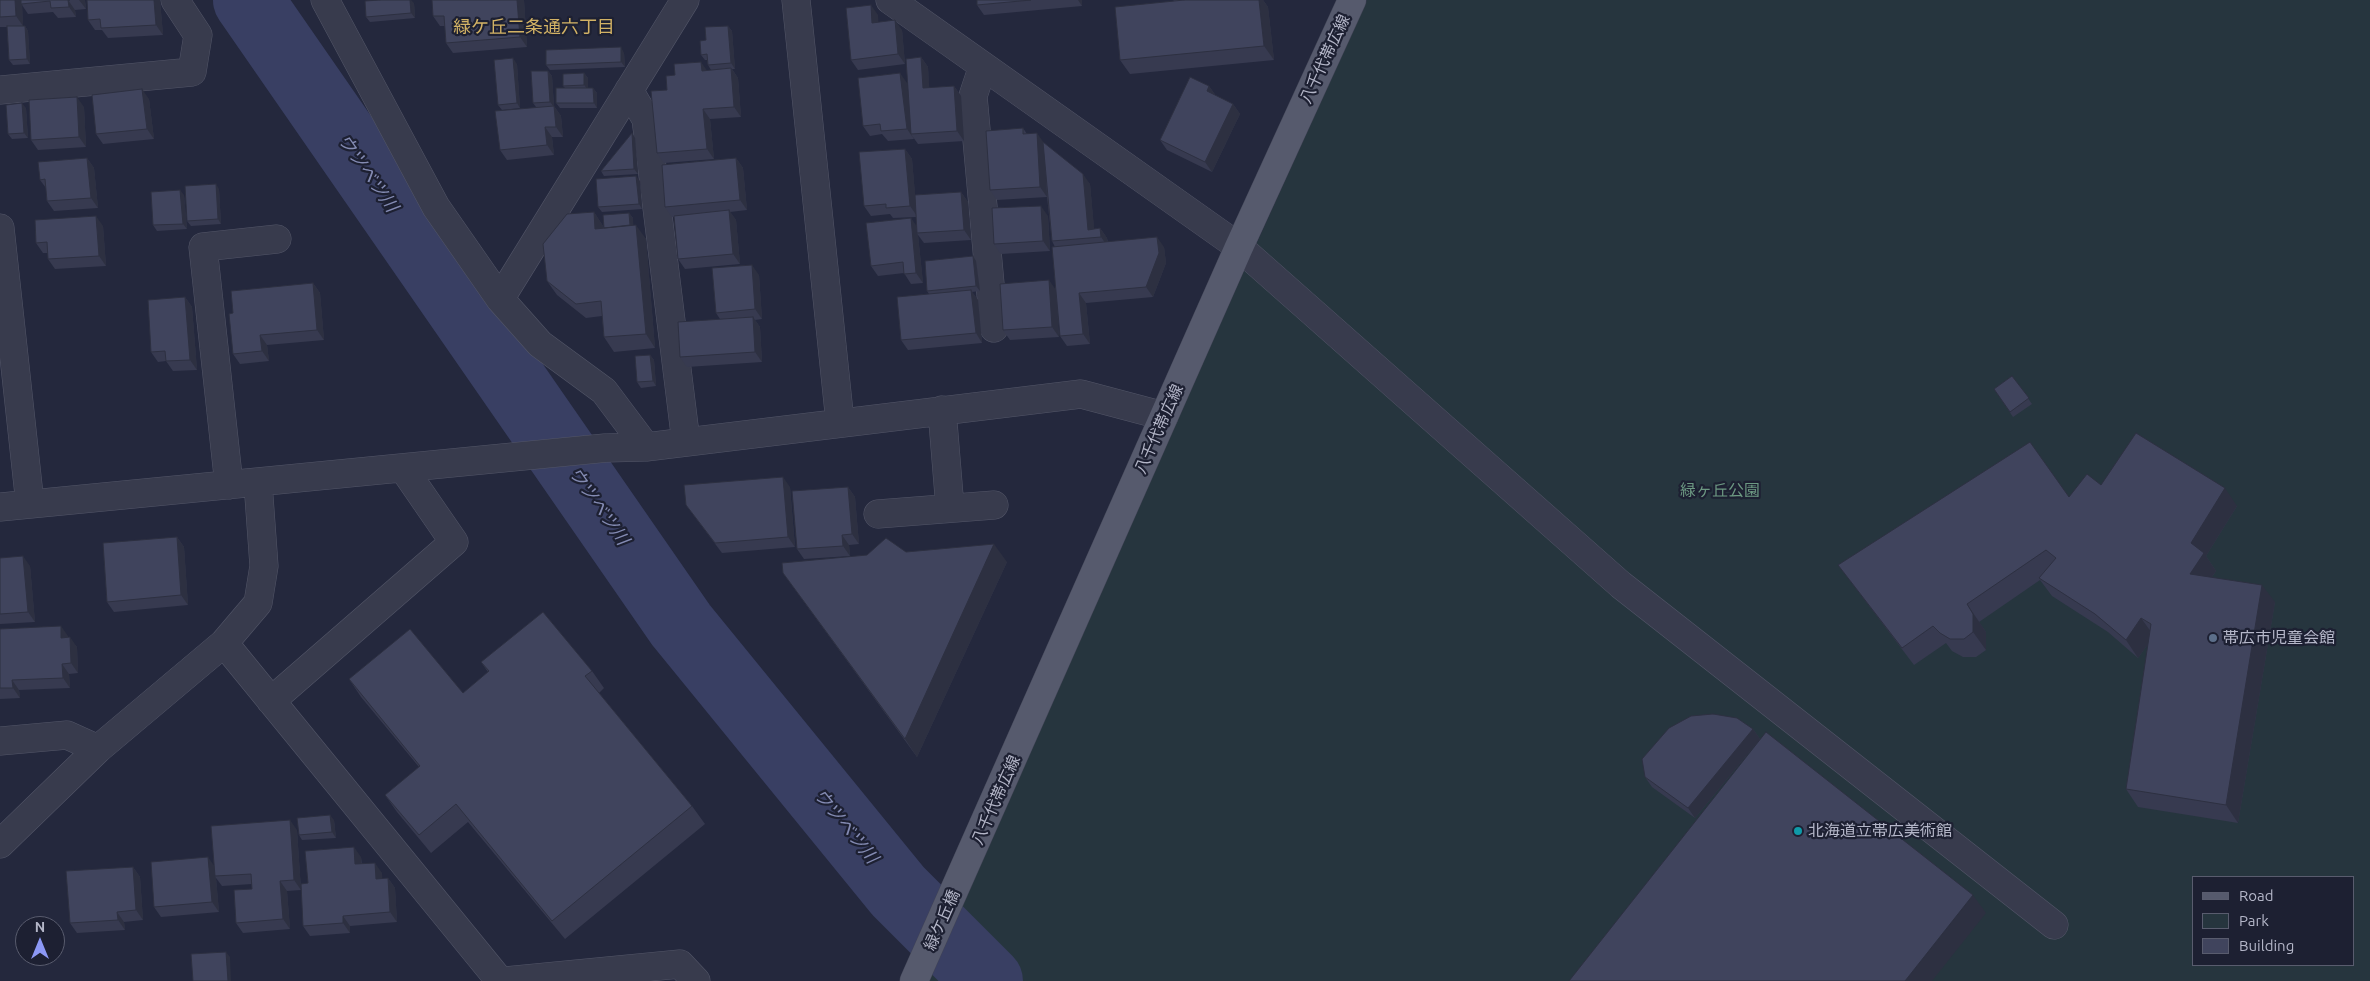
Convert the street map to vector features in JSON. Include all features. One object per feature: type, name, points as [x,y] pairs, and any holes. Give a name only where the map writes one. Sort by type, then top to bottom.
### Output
[{"type":"main road","name":"八千代帯広線","points":[[969,859],[1239,247],[1352,0]]},
{"type":"main road","name":"緑ケ丘橋","points":[[914,981],[969,859]]},
{"type":"street","points":[[0,90],[192,72],[198,35],[176,0]]},
{"type":"street","points":[[325,0],[436,207],[500,299],[540,344],[604,391],[646,447]]},
{"type":"street","points":[[500,299],[685,0]]},
{"type":"street","points":[[796,0],[840,422]]},
{"type":"street","points":[[890,0],[1239,247],[1621,585],[2054,925]]},
{"type":"street","points":[[983,66],[973,96],[994,328]]},
{"type":"street","points":[[630,90],[646,119],[686,442]]},
{"type":"street","points":[[0,228],[30,504]]},
{"type":"street","points":[[229,485],[203,247],[277,239]]},
{"type":"street","points":[[0,507],[605,448],[646,447],[1081,394],[1164,416]]},
{"type":"street","points":[[942,410],[950,508]]},
{"type":"street","points":[[271,701],[454,542],[403,468]]},
{"type":"street","points":[[0,844],[98,750],[224,643],[258,603],[264,566],[258,483]]},
{"type":"street","points":[[878,514],[994,504]]},
{"type":"street","points":[[224,643],[500,981]]},
{"type":"street","points":[[0,741],[67,735],[98,750]]},
{"type":"street","points":[[506,981],[680,964],[696,981]]},
{"type":"green space","name":"緑ヶ丘公園","points":[[1367,0],[2370,0],[2370,981],[922,981]]},
{"type":"building","points":[[0,0],[15,0],[16,16],[0,17]]},
{"type":"building","points":[[21,0],[68,0],[69,7],[51,8],[50,1],[21,4]]},
{"type":"building","points":[[87,0],[154,0],[156,25],[101,28],[100,19],[88,20]]},
{"type":"building","points":[[410,0],[411,13],[366,17],[365,1]]},
{"type":"building","points":[[432,0],[517,0],[520,37],[446,43],[444,16],[433,16]]},
{"type":"building","points":[[977,0],[1031,0],[977,5]]},
{"type":"building","points":[[1184,0],[1259,0],[1264,46],[1120,60],[1115,7]]},
{"type":"building","points":[[871,5],[872,23],[895,20],[898,54],[851,60],[846,8]]},
{"type":"building","points":[[7,26],[25,26],[27,59],[9,60]]},
{"type":"building","points":[[728,26],[731,63],[708,65],[707,54],[701,55],[700,41],[706,40],[705,27]]},
{"type":"building","points":[[621,47],[621,62],[546,65],[546,50]]},
{"type":"building","points":[[921,57],[923,88],[954,86],[957,131],[911,134],[906,59]]},
{"type":"building","points":[[513,58],[517,103],[498,105],[494,60]]},
{"type":"building","points":[[701,62],[702,71],[731,68],[734,107],[703,109],[707,149],[657,153],[651,91],[667,90],[666,76],[675,75],[674,64]]},
{"type":"building","points":[[531,71],[548,71],[550,102],[533,103]]},
{"type":"building","points":[[584,73],[584,85],[563,86],[563,74]]},
{"type":"building","points":[[900,73],[907,129],[881,131],[880,124],[863,126],[858,78]]},
{"type":"building","points":[[1190,77],[1209,86],[1207,91],[1233,104],[1205,162],[1160,140]]},
{"type":"building","points":[[556,88],[593,88],[594,103],[556,103]]},
{"type":"building","points":[[142,89],[147,129],[96,134],[92,95]]},
{"type":"building","points":[[77,97],[79,137],[31,140],[29,100]]},
{"type":"building","points":[[22,103],[24,133],[8,134],[6,105]]},
{"type":"building","points":[[554,106],[556,127],[545,127],[547,145],[500,150],[495,111]]},
{"type":"building","points":[[1023,128],[1023,134],[1037,133],[1040,187],[990,190],[986,131]]},
{"type":"building","points":[[632,133],[634,169],[601,171]]},
{"type":"building","points":[[1043,142],[1083,174],[1088,230],[1100,228],[1101,237],[1052,241]]},
{"type":"building","points":[[905,149],[910,206],[886,208],[886,204],[864,206],[859,152]]},
{"type":"building","points":[[87,158],[91,198],[47,201],[45,179],[40,180],[38,162]]},
{"type":"building","points":[[736,158],[740,200],[665,207],[662,165]]},
{"type":"building","points":[[636,176],[639,204],[598,207],[596,179]]},
{"type":"building","points":[[216,184],[218,219],[187,221],[185,186]]},
{"type":"building","points":[[180,190],[183,224],[153,225],[151,192]]},
{"type":"building","points":[[961,192],[964,230],[917,233],[915,195]]},
{"type":"building","points":[[1041,206],[1043,241],[994,244],[992,208]]},
{"type":"building","points":[[729,210],[733,254],[678,259],[674,216]]},
{"type":"building","points":[[594,212],[595,229],[636,225],[646,334],[604,337],[601,301],[576,304],[547,281],[543,244],[567,214]]},
{"type":"building","points":[[629,213],[630,225],[604,228],[603,215]]},
{"type":"building","points":[[96,216],[99,256],[48,259],[47,242],[36,243],[35,220]]},
{"type":"building","points":[[911,218],[916,273],[904,274],[903,262],[871,266],[866,223]]},
{"type":"building","points":[[1157,237],[1159,253],[1146,287],[1079,293],[1083,334],[1060,336],[1052,247]]},
{"type":"building","points":[[973,256],[976,286],[927,291],[925,261]]},
{"type":"building","points":[[752,265],[755,309],[716,313],[712,268]]},
{"type":"building","points":[[1049,280],[1052,327],[1003,330],[1000,284]]},
{"type":"building","points":[[313,283],[317,330],[260,335],[262,351],[233,354],[229,314],[233,313],[231,291]]},
{"type":"building","points":[[971,290],[976,333],[901,340],[897,297]]},
{"type":"building","points":[[185,297],[190,360],[166,361],[165,351],[151,352],[148,300]]},
{"type":"building","points":[[753,317],[755,352],[680,357],[678,322]]},
{"type":"building","points":[[650,355],[653,381],[637,382],[635,356]]},
{"type":"building","points":[[2012,376],[2029,398],[2010,412],[1994,389]]},
{"type":"building","name":"帯広市児童会館","points":[[2136,433],[2225,488],[2191,543],[2204,553],[2190,574],[2262,585],[2226,805],[2126,789],[2151,624],[2141,618],[2126,640],[2095,614],[2039,578],[2056,558],[2046,550],[1967,604],[1973,614],[1973,632],[1964,639],[1950,639],[1933,626],[1902,648],[1838,565],[2030,442],[2069,497],[2087,474],[2101,485]]},
{"type":"building","points":[[783,477],[788,537],[715,543],[686,505],[684,485]]},
{"type":"building","points":[[848,487],[852,534],[842,535],[843,546],[797,549],[792,491]]},
{"type":"building","points":[[177,537],[181,595],[107,602],[103,543]]},
{"type":"building","points":[[886,538],[906,552],[994,544],[905,739],[783,573],[782,563],[867,555]]},
{"type":"building","points":[[23,556],[28,612],[0,614],[0,558]]},
{"type":"building","points":[[543,612],[592,671],[585,676],[692,806],[552,921],[456,804],[419,835],[385,795],[420,766],[349,679],[410,629],[463,693],[489,671],[481,662]]},
{"type":"building","points":[[61,626],[61,638],[70,637],[71,663],[62,664],[63,678],[12,680],[13,688],[0,688],[0,629]]},
{"type":"building","points":[[1713,714],[1737,718],[1753,729],[1688,808],[1645,777],[1642,759],[1669,728],[1691,716]]},
{"type":"building","name":"北海道立帯広美術館","points":[[1766,732],[1973,895],[1905,981],[1569,981]]},
{"type":"building","points":[[330,815],[332,832],[299,835],[297,818]]},
{"type":"building","points":[[290,820],[294,880],[280,881],[283,919],[236,923],[234,890],[252,889],[251,874],[215,876],[211,826]]},
{"type":"building","points":[[354,847],[355,864],[375,863],[376,879],[388,878],[390,912],[343,916],[343,923],[303,926],[301,884],[308,883],[305,851]]},
{"type":"building","points":[[208,857],[212,902],[154,907],[151,862]]},
{"type":"building","points":[[133,867],[136,910],[117,912],[118,920],[70,923],[66,871]]},
{"type":"building","points":[[226,952],[228,981],[193,981],[191,954]]},
{"type":"waterway","name":"ウツベツ川","points":[[248,0],[681,625],[898,891],[988,981]]},
{"type":"place","name":"帯広市児童会館","points":[[2213,638]]},
{"type":"place","name":"北海道立帯広美術館","points":[[1798,831]]},
{"type":"district","name":"緑ケ丘二条通六丁目","points":[[534,27]]}]
